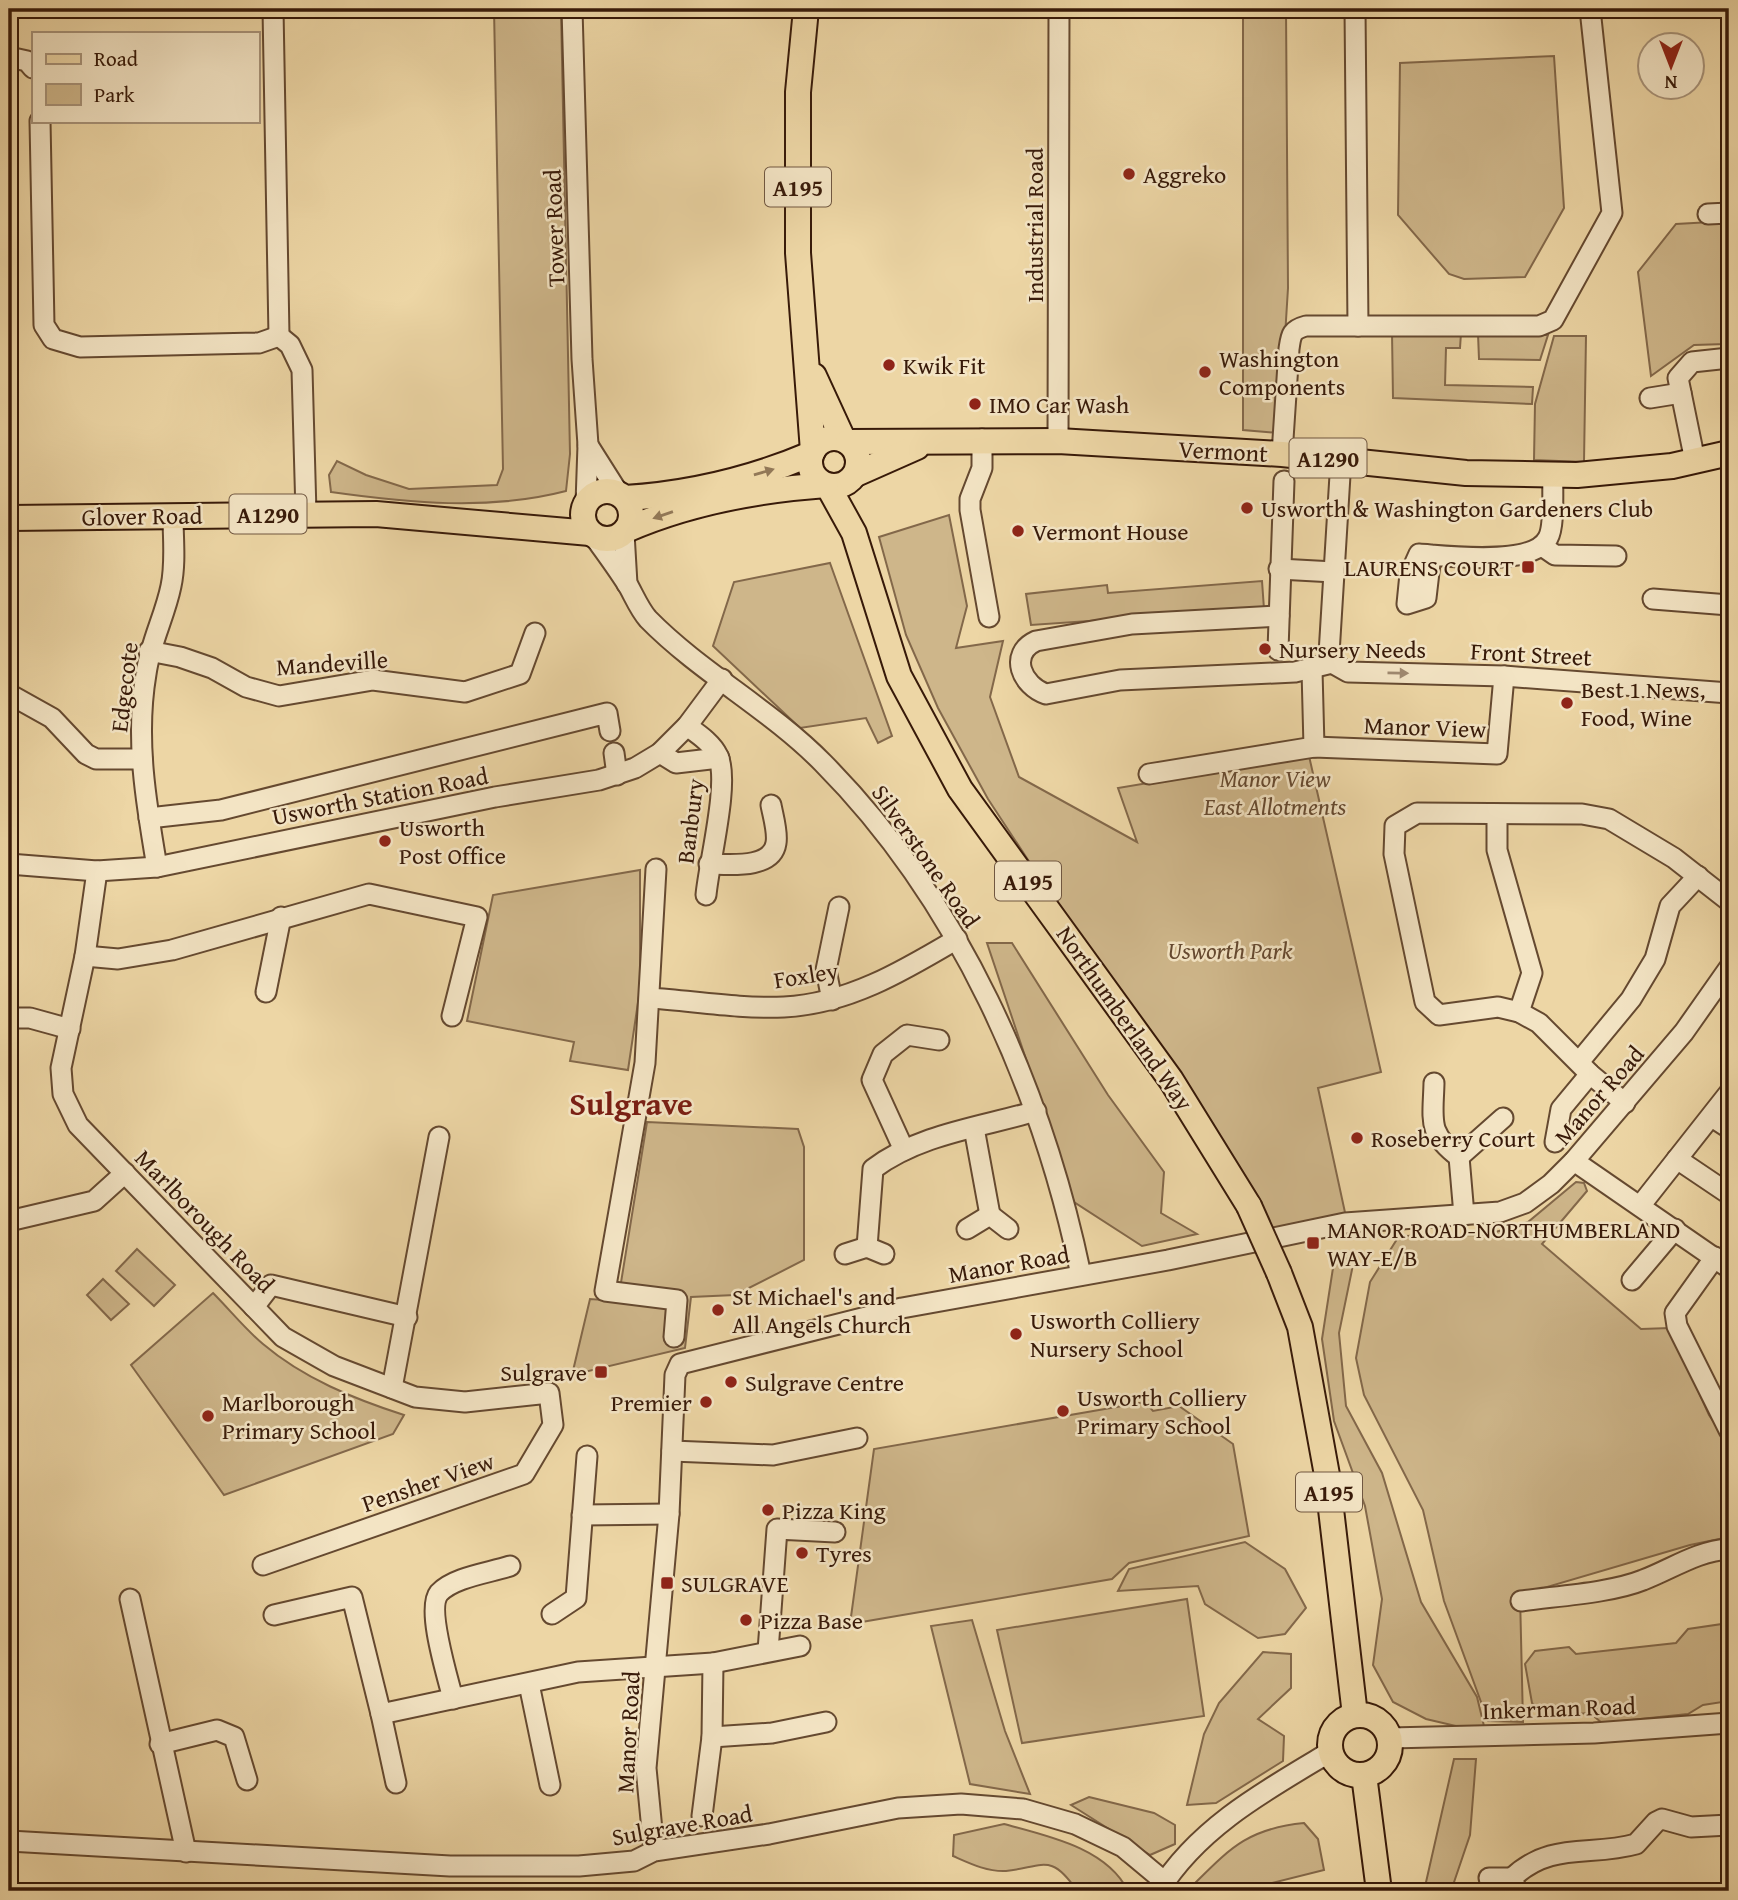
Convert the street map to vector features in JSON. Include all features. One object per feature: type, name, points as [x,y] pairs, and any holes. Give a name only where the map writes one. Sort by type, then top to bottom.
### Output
[{"type":"main road","name":"A195","points":[[806,9],[798,92],[798,253],[809,366],[814,476],[827,485]]},
{"type":"main road","name":"A195","points":[[809,366],[846,441],[857,453],[855,475]]},
{"type":"main road","name":"Vermont","points":[[846,441],[924,444],[982,439],[1058,441],[1282,454],[1466,473],[1577,475],[1695,461],[1729,453]]},
{"type":"main road","points":[[812,452],[822,441],[846,441]]},
{"type":"main road","name":"Vermont","points":[[855,475],[924,444]]},
{"type":"main road","name":"A1290","points":[[812,452],[745,478],[668,494],[622,496],[604,491],[588,520],[611,539],[689,507],[771,490],[827,485]]},
{"type":"main road","points":[[827,485],[842,485],[855,475]]},
{"type":"main road","name":"Northumberland Way","points":[[854,533],[855,475]]},
{"type":"main road","name":"Northumberland Way","points":[[827,485],[854,533],[899,676],[960,789],[1171,1080],[1249,1206],[1279,1273],[1300,1327],[1327,1475],[1355,1715]]},
{"type":"main road","points":[[622,496],[631,511],[625,531]]},
{"type":"main road","name":"Glover Road","points":[[9,518],[376,514],[527,527],[588,520]]},
{"type":"main road","points":[[1355,1715],[1376,1719],[1390,1738],[1387,1759],[1381,1767],[1364,1775],[1343,1771],[1330,1752],[1333,1731],[1339,1723],[1355,1715]]},
{"type":"main road","points":[[1364,1775],[1379,1891]]},
{"type":"street","points":[[273,9],[279,336],[290,345],[302,370],[306,513]]},
{"type":"street","name":"Tower Road","points":[[572,9],[582,346],[588,445],[588,520]]},
{"type":"street","name":"Industrial Road","points":[[1058,441],[1059,9]]},
{"type":"street","points":[[1355,9],[1358,326]]},
{"type":"street","points":[[1282,454],[1291,335],[1295,329],[1306,326],[1539,326],[1553,320],[1612,212],[1590,9]]},
{"type":"street","points":[[9,57],[27,61],[32,67]]},
{"type":"street","points":[[40,122],[44,326],[53,339],[65,345],[94,347],[259,344],[279,336]]},
{"type":"street","points":[[1708,214],[1729,213]]},
{"type":"street","points":[[1695,461],[1678,378],[1692,362],[1729,358]]},
{"type":"street","points":[[1650,398],[1681,393]]},
{"type":"street","points":[[982,439],[982,468],[970,499],[970,510],[989,617]]},
{"type":"street","name":"Tower Road","points":[[588,445],[622,496]]},
{"type":"street","points":[[1279,616],[1132,624],[1036,641],[1027,645],[1020,664],[1022,675],[1036,691],[1046,694],[1149,677],[1312,670],[1332,663],[1329,654],[1341,459]]},
{"type":"street","points":[[1431,555],[1510,556],[1527,554],[1542,546],[1550,536],[1553,473]]},
{"type":"street","points":[[1279,650],[1279,569],[1284,481]]},
{"type":"street","name":"Edgecote","points":[[157,867],[142,759],[142,704],[149,652],[171,585],[174,561],[173,516]]},
{"type":"street","name":"Silverstone Road","points":[[588,520],[653,623],[675,645],[722,679],[812,753],[864,807],[946,919],[998,1022],[1036,1111],[1073,1236],[1081,1275]]},
{"type":"street","name":"Silverstone Road","points":[[625,531],[628,585]]},
{"type":"street","points":[[1542,546],[1555,555],[1616,556]]},
{"type":"street","points":[[1279,569],[1334,572]]},
{"type":"street","points":[[1653,599],[1729,605]]},
{"type":"street","name":"Mandeville","points":[[149,652],[180,657],[219,672],[246,687],[279,696],[373,680],[465,692],[520,674],[535,633]]},
{"type":"street","name":"Front Street","points":[[1332,663],[1348,672],[1504,676],[1729,693]]},
{"type":"street","points":[[1149,774],[1314,747],[1312,670]]},
{"type":"street","name":"Manor View","points":[[1314,747],[1497,754],[1504,676]]},
{"type":"street","name":"Usworth Station Road","points":[[9,864],[97,871],[157,867],[617,775],[660,753],[687,726],[722,679]]},
{"type":"street","points":[[9,694],[52,718],[86,754],[96,759],[142,759]]},
{"type":"street","points":[[149,818],[221,810],[609,722]]},
{"type":"street","name":"Banbury","points":[[687,726],[709,743],[719,758],[719,809],[706,895]]},
{"type":"street","points":[[614,753],[617,775]]},
{"type":"street","points":[[660,753],[676,763],[719,758]]},
{"type":"street","points":[[709,864],[750,864],[772,853],[776,843],[771,805]]},
{"type":"street","points":[[1625,1103],[1584,1068],[1539,1023],[1518,1012],[1498,1007],[1439,1015],[1425,1002],[1394,855],[1395,826],[1417,813],[1582,814],[1609,819],[1698,876],[1729,901]]},
{"type":"street","points":[[1497,814],[1497,850],[1532,973],[1518,1012]]},
{"type":"street","points":[[656,869],[645,1063],[605,1291],[677,1300],[674,1337]]},
{"type":"street","name":"Marlborough Road","points":[[97,871],[85,956],[61,1068],[63,1094],[78,1125],[283,1337],[334,1366],[415,1397],[465,1402],[548,1393]]},
{"type":"street","points":[[1555,1142],[1561,1109],[1584,1068],[1632,999],[1655,959],[1670,906],[1698,876]]},
{"type":"street","points":[[85,956],[118,959],[172,950],[369,894],[477,917],[452,1016]]},
{"type":"street","points":[[832,1000],[826,970],[839,906]]},
{"type":"street","points":[[266,992],[281,917]]},
{"type":"street","name":"Foxley","points":[[650,998],[782,1007],[832,1000],[883,980],[957,939]]},
{"type":"street","name":"Manor Road","points":[[654,1851],[646,1768],[669,1514],[675,1376],[680,1364],[843,1321],[1345,1223],[1500,1212],[1525,1202],[1551,1184],[1574,1161],[1684,1032],[1729,968]]},
{"type":"street","points":[[9,1018],[30,1018],[70,1029]]},
{"type":"street","points":[[904,1150],[872,1080],[883,1054],[907,1035],[939,1040]]},
{"type":"street","points":[[1434,1083],[1433,1120],[1438,1142],[1459,1157],[1464,1215]]},
{"type":"street","points":[[1640,1206],[1729,1093]]},
{"type":"street","points":[[845,1254],[876,1250],[873,1169],[904,1150],[1036,1111]]},
{"type":"street","points":[[1712,1117],[1729,1128]]},
{"type":"street","points":[[1459,1157],[1503,1118]]},
{"type":"street","points":[[974,1128],[990,1215],[1008,1229]]},
{"type":"street","points":[[392,1388],[439,1137]]},
{"type":"street","points":[[1677,1159],[1729,1194]]},
{"type":"street","points":[[1574,1161],[1722,1263],[1675,1313],[1677,1325],[1729,1430]]},
{"type":"street","points":[[9,1221],[94,1201],[125,1173]]},
{"type":"street","points":[[967,1229],[990,1215]]},
{"type":"street","points":[[1632,1280],[1675,1229]]},
{"type":"street","points":[[254,1307],[271,1285],[407,1317]]},
{"type":"street","name":"Pensher View","points":[[263,1565],[524,1474],[552,1425],[548,1393]]},
{"type":"street","points":[[671,1451],[773,1455],[857,1438]]},
{"type":"street","points":[[552,1614],[576,1598],[587,1456]]},
{"type":"street","points":[[582,1515],[669,1514]]},
{"type":"street","points":[[768,1651],[777,1529],[835,1532]]},
{"type":"street","points":[[1521,1601],[1642,1581],[1678,1563],[1729,1549]]},
{"type":"street","points":[[453,1699],[433,1611],[438,1594],[451,1585],[510,1566]]},
{"type":"street","points":[[274,1615],[352,1597],[396,1783]]},
{"type":"street","points":[[130,1599],[186,1852]]},
{"type":"street","points":[[381,1714],[578,1672],[713,1663],[800,1646]]},
{"type":"street","points":[[702,1816],[712,1737],[713,1663]]},
{"type":"street","points":[[529,1684],[550,1785]]},
{"type":"street","points":[[712,1737],[772,1733],[826,1722]]},
{"type":"street","name":"Inkerman Road","points":[[1390,1738],[1594,1733],[1729,1723]]},
{"type":"street","points":[[160,1744],[217,1730],[234,1737],[247,1780]]},
{"type":"street","points":[[1162,1886],[1203,1839],[1253,1798],[1330,1752]]},
{"type":"street","name":"Sulgrave Road","points":[[9,1840],[450,1866],[579,1866],[634,1861],[654,1851],[769,1834],[898,1808],[961,1804],[1023,1809],[1075,1824],[1123,1847],[1162,1886]]},
{"type":"street","points":[[1489,1878],[1515,1885],[1540,1859],[1562,1852],[1636,1844],[1656,1822],[1655,1814],[1691,1827],[1729,1825]]},
{"type":"green space","points":[[494,9],[561,9],[570,454],[566,491],[478,503],[419,502],[331,492],[329,475],[337,461],[366,475],[409,489],[497,485],[503,469]]},
{"type":"green space","points":[[1243,9],[1286,9],[1288,288],[1279,433],[1243,430]]},
{"type":"green space","points":[[1554,56],[1564,208],[1525,277],[1464,279],[1449,274],[1398,215],[1400,63]]},
{"type":"green space","points":[[1729,221],[1729,341],[1726,344],[1694,345],[1651,376],[1638,272],[1676,224]]},
{"type":"green space","points":[[1392,333],[1461,333],[1460,348],[1446,348],[1445,385],[1533,387],[1532,404],[1393,398]]},
{"type":"green space","points":[[1478,334],[1548,335],[1540,360],[1479,359]]},
{"type":"green space","points":[[1554,336],[1586,336],[1584,462],[1534,460],[1535,404]]},
{"type":"green space","name":"Usworth Park","points":[[949,515],[967,606],[956,648],[1003,641],[990,697],[1019,777],[1137,842],[1118,788],[1309,756],[1381,1072],[1318,1088],[1346,1217],[1276,1238],[988,799],[938,708],[906,635],[879,537]]},
{"type":"green space","points":[[830,563],[892,736],[878,743],[866,718],[800,728],[713,646],[734,582]]},
{"type":"green space","points":[[1262,581],[1264,609],[1031,625],[1026,594],[1107,585],[1108,593]]},
{"type":"green space","points":[[640,870],[640,989],[628,1070],[570,1061],[574,1042],[467,1021],[493,895]]},
{"type":"green space","points":[[987,943],[1012,943],[1108,1095],[1164,1172],[1161,1213],[1197,1234],[1142,1246],[1074,1202]]},
{"type":"green space","points":[[647,1122],[798,1129],[804,1147],[804,1260],[735,1295],[691,1297],[685,1348],[572,1375],[590,1299],[618,1301]]},
{"type":"green space","points":[[1576,1182],[1584,1183],[1587,1191],[1542,1244],[1641,1329],[1670,1328],[1709,1415],[1729,1444],[1729,1537],[1690,1545],[1520,1595],[1523,1722],[1488,1721],[1444,1601],[1423,1510],[1364,1395],[1356,1358],[1370,1282],[1399,1236],[1486,1235],[1528,1222]]},
{"type":"green space","points":[[137,1249],[175,1285],[154,1306],[116,1271]]},
{"type":"green space","points":[[1335,1255],[1354,1260],[1339,1333],[1346,1406],[1382,1473],[1421,1602],[1477,1697],[1484,1726],[1460,1727],[1426,1719],[1393,1702],[1373,1665],[1382,1599],[1365,1506],[1334,1421],[1322,1339]]},
{"type":"green space","points":[[103,1279],[129,1304],[111,1320],[87,1295]]},
{"type":"green space","points":[[213,1293],[256,1338],[295,1367],[366,1402],[404,1415],[393,1434],[224,1495],[131,1365]]},
{"type":"green space","points":[[1145,1402],[1153,1411],[1179,1406],[1233,1444],[1249,1536],[1129,1563],[1112,1579],[850,1624],[874,1449]]},
{"type":"green space","points":[[1245,1542],[1285,1569],[1306,1608],[1285,1634],[1258,1638],[1205,1604],[1198,1586],[1118,1591],[1129,1569]]},
{"type":"green space","points":[[1187,1599],[1204,1716],[1022,1743],[997,1630]]},
{"type":"green space","points":[[972,1620],[1005,1731],[1030,1794],[970,1784],[931,1626]]},
{"type":"green space","points":[[1729,1623],[1729,1701],[1703,1705],[1688,1714],[1602,1723],[1590,1713],[1549,1716],[1532,1703],[1525,1664],[1535,1651],[1569,1647],[1576,1654],[1676,1643],[1688,1629]]},
{"type":"green space","points":[[1263,1652],[1291,1654],[1291,1688],[1258,1719],[1284,1736],[1283,1761],[1216,1803],[1187,1805],[1204,1734],[1219,1703]]},
{"type":"green space","points":[[1454,1759],[1476,1759],[1470,1835],[1451,1891],[1424,1891]]},
{"type":"green space","points":[[1089,1797],[1154,1813],[1175,1825],[1175,1844],[1150,1855],[1071,1805]]},
{"type":"green space","points":[[1304,1823],[1318,1839],[1324,1870],[1264,1885],[1264,1891],[1187,1891],[1238,1844],[1266,1831]]},
{"type":"green space","points":[[1004,1824],[1057,1839],[1091,1854],[1118,1876],[1128,1891],[1077,1891],[1053,1866],[1038,1865],[999,1871],[978,1867],[953,1856],[954,1835]]},
{"type":"place","name":"Aggreko","points":[[1129,174]]},
{"type":"place","name":"Kwik Fit","points":[[889,365]]},
{"type":"place","name":"Washington Components","points":[[1205,372]]},
{"type":"place","name":"IMO Car Wash","points":[[975,404]]},
{"type":"place","name":"Usworth & Washington Gardeners Club","points":[[1247,508]]},
{"type":"place","name":"Vermont House","points":[[1018,531]]},
{"type":"place","name":"LAURENS COURT","points":[[1528,567]]},
{"type":"place","name":"Nursery Needs","points":[[1265,649]]},
{"type":"place","name":"Best 1 News, Food, Wine","points":[[1567,703]]},
{"type":"place","name":"Usworth Post Office","points":[[385,841]]},
{"type":"place","name":"Roseberry Court","points":[[1357,1138]]},
{"type":"place","name":"MANOR ROAD-NORTHUMBERLAND WAY-E/B","points":[[1313,1243]]},
{"type":"place","name":"St Michael's and All Angels Church","points":[[718,1310]]},
{"type":"place","name":"Usworth Colliery Nursery School","points":[[1016,1334]]},
{"type":"place","name":"Sulgrave","points":[[601,1372]]},
{"type":"place","name":"Sulgrave Centre","points":[[731,1382]]},
{"type":"place","name":"Premier","points":[[706,1402]]},
{"type":"place","name":"Usworth Colliery Primary School","points":[[1063,1411]]},
{"type":"place","name":"Marlborough Primary School","points":[[208,1416]]},
{"type":"place","name":"Pizza King","points":[[768,1510]]},
{"type":"place","name":"Tyres","points":[[802,1553]]},
{"type":"place","name":"SULGRAVE","points":[[667,1583]]},
{"type":"place","name":"Pizza Base","points":[[746,1620]]},
{"type":"district","name":"Sulgrave","points":[[631,1103]]},
{"type":"park label","name":"Manor View East Allotments","points":[[1275,792]]}]
